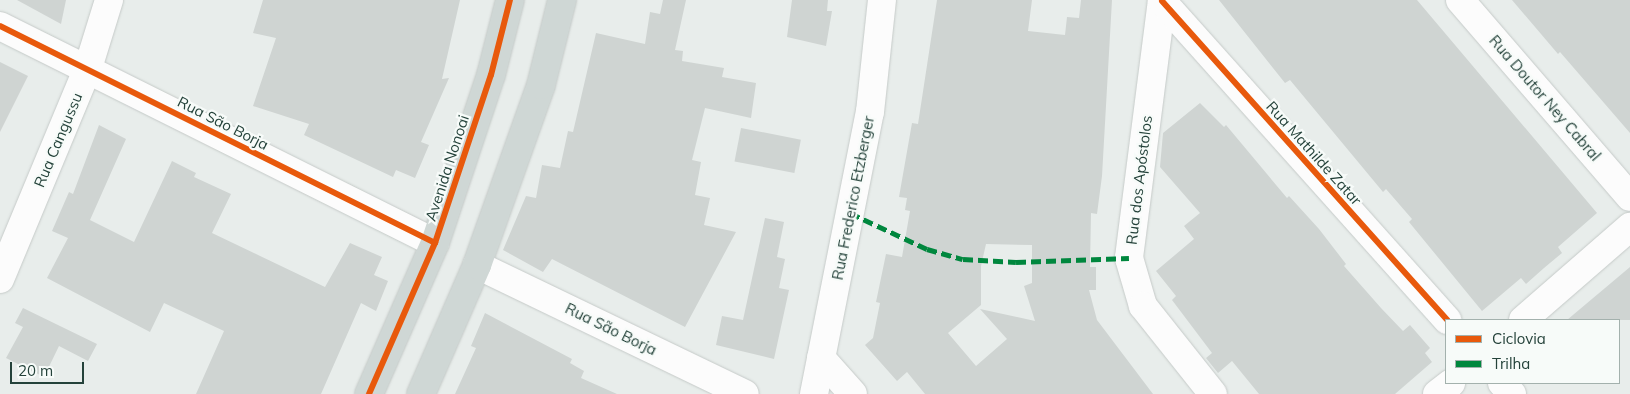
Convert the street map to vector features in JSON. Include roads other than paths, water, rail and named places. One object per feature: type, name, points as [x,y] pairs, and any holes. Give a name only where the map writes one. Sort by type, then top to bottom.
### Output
[{"type":"main road","name":"Avenida Nonoai","points":[[370,394],[435,243],[491,75],[510,0]]},
{"type":"main road","points":[[421,394],[477,265],[541,85],[562,0]]},
{"type":"street","name":"Rua Cangussu","points":[[0,279],[88,68],[109,0]]},
{"type":"street","name":"Rua Frederico Etzberger","points":[[814,394],[870,112],[882,0]]},
{"type":"street","name":"Rua Doutor Ney Cabral","points":[[1460,0],[1630,197]]},
{"type":"street","name":"Rua Mathilde Zatar","points":[[1162,1],[1446,319]]},
{"type":"street","name":"Rua dos Apóstolos","points":[[1162,1],[1129,258],[1143,306],[1213,394]]},
{"type":"street","name":"Rua São Borja","points":[[0,26],[88,68],[435,243]]},
{"type":"street","points":[[1524,319],[1630,227]]},
{"type":"street","name":"Rua São Borja","points":[[477,265],[745,394]]},
{"type":"street","points":[[821,358],[853,394]]},
{"type":"street","points":[[1438,394],[1450,384]]},
{"type":"street","points":[[1503,384],[1512,394]]}]
